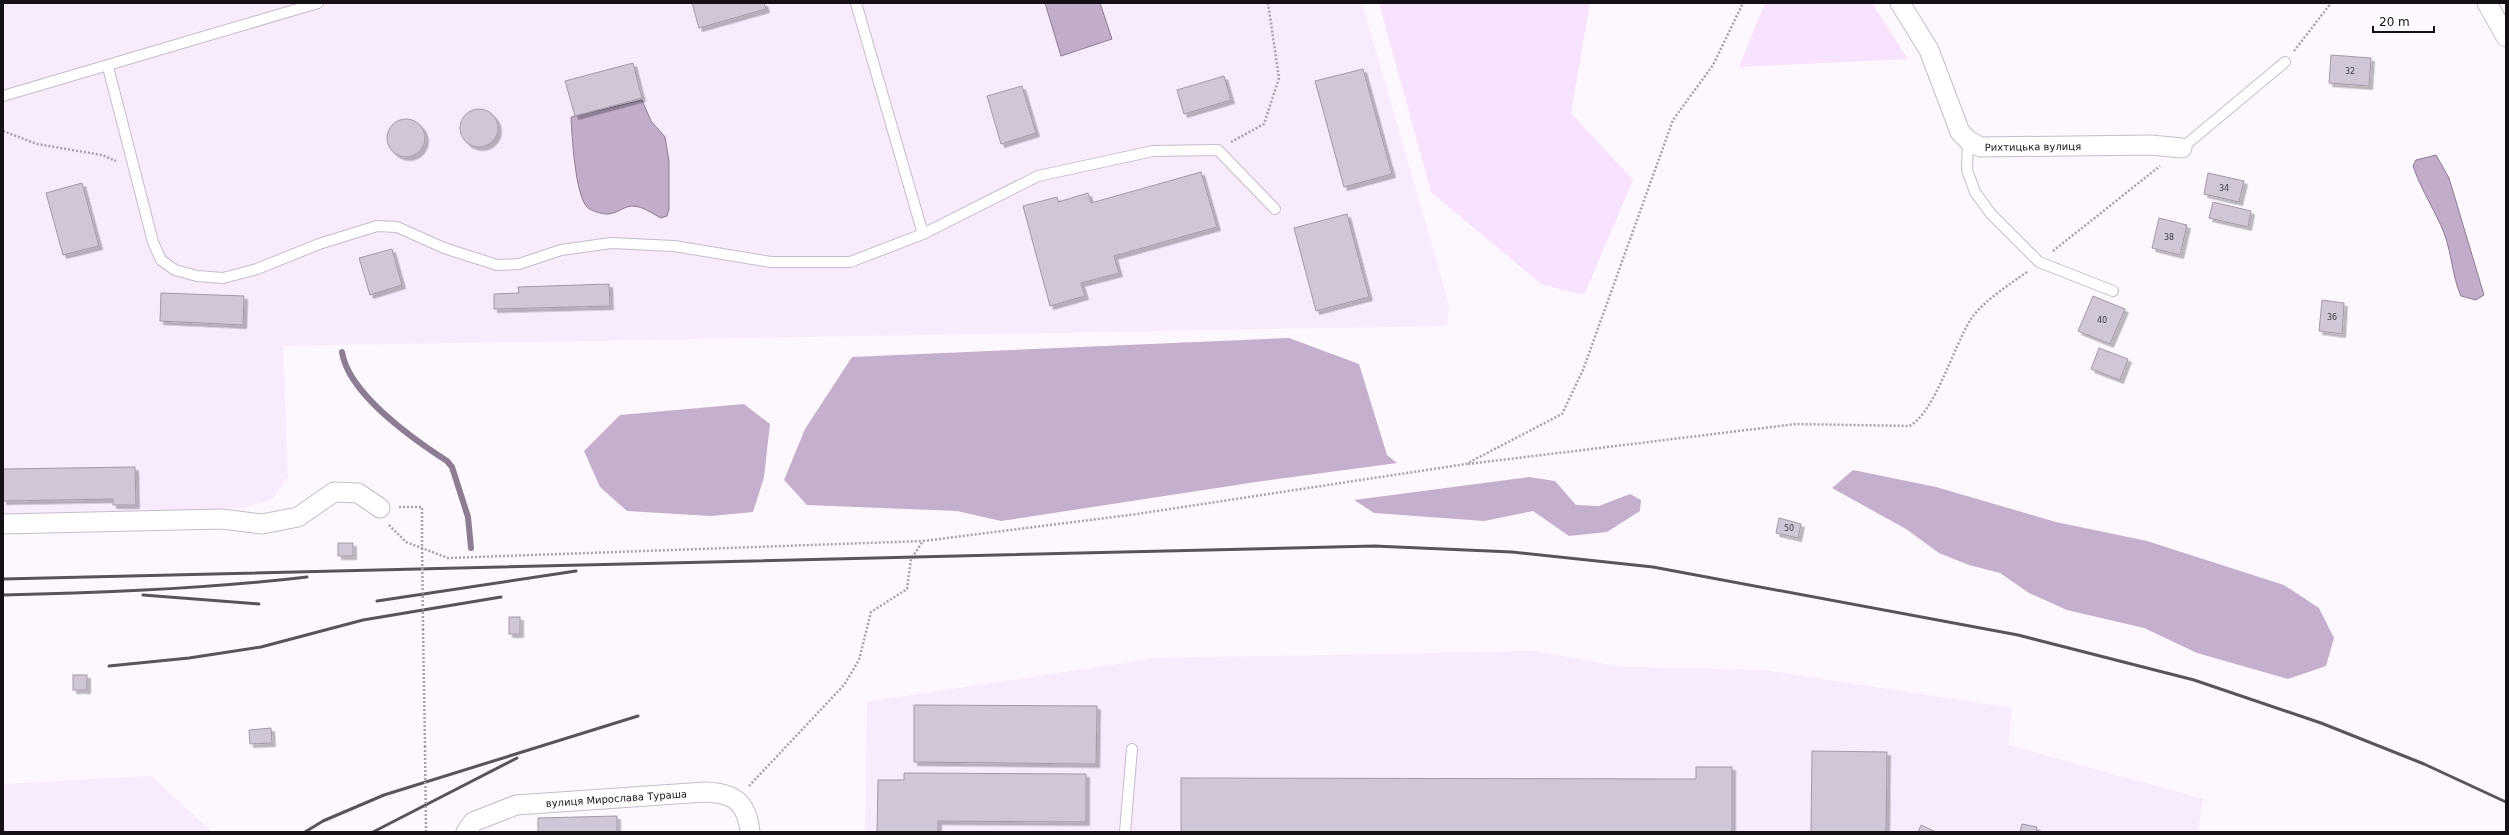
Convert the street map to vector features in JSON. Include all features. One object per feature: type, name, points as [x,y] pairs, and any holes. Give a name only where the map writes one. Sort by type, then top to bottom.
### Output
[{"type":"street","points":[[1900,3],[1930,50],[1960,132],[1968,140]]},
{"type":"street","points":[[2487,3],[2506,37]]},
{"type":"street","name":"Рихтицька вулиця","points":[[1968,140],[1980,147],[1993,149],[2151,146],[2182,148]]},
{"type":"street","points":[[3,524],[222,519],[262,524],[298,518],[334,492],[358,493],[380,508]]},
{"type":"street","name":"вулиця Мирослава Тураша","points":[[466,832],[473,822],[487,815],[516,805],[529,803],[705,792],[723,792],[736,799]]},
{"type":"street","points":[[736,799],[747,812],[750,832]]},
{"type":"lane","points":[[3,96],[318,3]]},
{"type":"lane","points":[[856,3],[923,234]]},
{"type":"lane","points":[[2182,148],[2285,62]]},
{"type":"lane","points":[[108,66],[153,242],[161,260],[175,270],[197,276],[224,278],[257,269],[377,226],[397,227],[444,248],[497,265],[519,264],[561,250],[611,243],[674,246],[771,262],[850,262],[923,234],[1038,176],[1153,151],[1218,150],[1275,209]]},
{"type":"lane","points":[[1968,140],[1967,170],[1975,192],[1991,214],[2039,262],[2113,291]]},
{"type":"lane","points":[[1125,832],[1132,749]]},
{"type":"path","points":[[1218,150],[1264,124],[1279,78],[1268,3]]},
{"type":"path","points":[[1466,464],[1562,414],[1583,370],[1673,120],[1713,65],[1743,3]]},
{"type":"path","points":[[2285,62],[2331,3]]},
{"type":"path","points":[[3,131],[37,144],[102,155],[134,170]]},
{"type":"path","points":[[426,832],[422,507],[380,508],[390,527],[406,542],[448,558],[923,541],[1137,514],[1466,464],[1796,424],[1909,426],[1917,422],[1940,383],[1971,318],[2182,148]]},
{"type":"path","points":[[736,799],[844,685],[859,660],[871,612],[907,589],[912,559],[923,541]]},
{"type":"shaded area","points":[[3,3],[1362,3],[1449,304],[1447,326],[283,346],[288,477],[272,499],[243,508],[3,515]]},
{"type":"shaded area","points":[[1045,3],[1100,3],[1112,39],[1061,56]]},
{"type":"shaded area","points":[[1379,3],[1590,3],[1571,113],[1633,180],[1584,295],[1541,284],[1431,192]]},
{"type":"shaded area","points":[[1765,3],[1872,3],[1908,59],[1739,67]]},
{"type":"shaded area","points":[[642,100],[651,121],[665,137],[669,161],[669,209],[667,216],[661,218],[636,206],[627,207],[610,214],[591,210],[587,207],[583,200],[577,178],[571,117]]},
{"type":"shaded area","points":[[2436,155],[2449,178],[2484,295],[2476,300],[2461,296],[2444,233],[2413,166],[2416,160]]},
{"type":"shaded area","points":[[1289,338],[1359,364],[1387,455],[1397,463],[1256,482],[1001,521],[957,511],[807,505],[784,480],[805,429],[852,357]]},
{"type":"shaded area","points":[[744,404],[770,424],[764,477],[753,512],[711,516],[627,511],[600,487],[584,451],[620,415]]},
{"type":"shaded area","points":[[1853,470],[1936,487],[2056,522],[2147,541],[2284,585],[2319,608],[2334,638],[2326,666],[2288,679],[2197,653],[2144,628],[2067,610],[2029,593],[2000,573],[1969,565],[1939,553],[1906,529],[1832,488]]},
{"type":"shaded area","points":[[1529,477],[1555,481],[1576,505],[1599,506],[1630,494],[1641,500],[1640,511],[1607,532],[1569,536],[1533,511],[1484,521],[1374,513],[1354,500]]},
{"type":"shaded area","points":[[1535,651],[1621,667],[1764,670],[2012,708],[2008,745],[2203,799],[2198,832],[865,832],[867,702],[1157,658]]},
{"type":"shaded area","points":[[151,776],[212,832],[3,832],[3,784]]},
{"type":"building","points":[[692,3],[764,3],[766,9],[699,28]]},
{"type":"building","points":[[2331,55],[2371,58],[2369,86],[2329,83]]},
{"type":"building","points":[[633,63],[642,98],[575,116],[565,81]]},
{"type":"building","points":[[1363,69],[1392,174],[1344,187],[1315,81]]},
{"type":"building","points":[[1224,76],[1231,100],[1184,114],[1177,90]]},
{"type":"building","points":[[1022,86],[1036,133],[1001,144],[987,96]]},
{"type":"building","points":[[475,109],[483,109],[490,112],[495,117],[498,128],[495,139],[490,144],[483,147],[475,147],[468,144],[463,139],[460,132],[460,124],[463,117],[468,112]]},
{"type":"building","points":[[402,119],[410,119],[420,124],[424,131],[424,145],[420,152],[410,157],[402,157],[392,152],[390,149],[387,142],[387,134],[392,124],[395,122]]},
{"type":"building","points":[[1201,172],[1217,227],[1114,256],[1119,273],[1081,283],[1085,296],[1050,306],[1023,206],[1057,197],[1058,202],[1088,193],[1091,203]]},
{"type":"building","points":[[2208,173],[2244,181],[2239,202],[2204,194]]},
{"type":"building","points":[[82,183],[99,246],[63,255],[46,193]]},
{"type":"building","points":[[2213,202],[2251,211],[2248,227],[2209,218]]},
{"type":"building","points":[[1347,214],[1369,297],[1316,311],[1294,228]]},
{"type":"building","points":[[2159,218],[2187,225],[2180,255],[2152,248]]},
{"type":"building","points":[[392,249],[402,285],[370,295],[359,258]]},
{"type":"building","points":[[609,284],[610,306],[494,309],[494,294],[519,293],[518,287]]},
{"type":"building","points":[[161,293],[244,296],[243,325],[160,321]]},
{"type":"building","points":[[2093,296],[2125,309],[2110,344],[2078,331]]},
{"type":"building","points":[[2322,300],[2344,303],[2342,334],[2319,331]]},
{"type":"building","points":[[2099,348],[2128,359],[2120,380],[2091,369]]},
{"type":"building","points":[[135,467],[136,505],[113,505],[113,499],[3,501],[3,469]]},
{"type":"building","points":[[1779,518],[1801,524],[1798,538],[1776,533]]},
{"type":"building","points":[[338,543],[353,543],[353,556],[338,556]]},
{"type":"building","points":[[509,617],[520,617],[520,634],[509,634]]},
{"type":"building","points":[[73,675],[87,675],[87,690],[73,690]]},
{"type":"building","points":[[914,705],[1097,706],[1096,764],[914,762]]},
{"type":"building","points":[[271,728],[272,743],[250,744],[249,730]]},
{"type":"building","points":[[1812,751],[1887,752],[1886,832],[1811,832]]},
{"type":"building","points":[[1696,767],[1732,767],[1732,832],[1181,832],[1181,778],[1696,779]]},
{"type":"building","points":[[904,773],[1086,774],[1086,822],[938,821],[938,832],[877,832],[878,780],[904,780]]},
{"type":"building","points":[[617,816],[617,832],[538,832],[538,818]]},
{"type":"building","points":[[2022,824],[2037,827],[2036,832],[2020,832]]},
{"type":"building","points":[[1921,825],[1936,832],[1918,832]]},
{"type":"waterway","points":[[342,352],[347,368],[356,383],[369,399],[400,428],[447,461],[452,467],[468,517],[471,548]]},
{"type":"railway","points":[[3,579],[1374,546],[1512,552],[1653,567],[2018,635],[2194,680],[2321,723],[2424,764],[2506,802]]},
{"type":"railway","points":[[377,601],[576,571]]},
{"type":"railway","points":[[3,595],[155,590],[231,585],[307,577]]},
{"type":"railway","points":[[143,595],[259,604]]},
{"type":"railway","points":[[109,666],[189,658],[261,647],[363,620],[501,597]]},
{"type":"railway","points":[[305,832],[323,821],[384,795],[638,716]]},
{"type":"railway","points":[[373,832],[517,758]]}]
